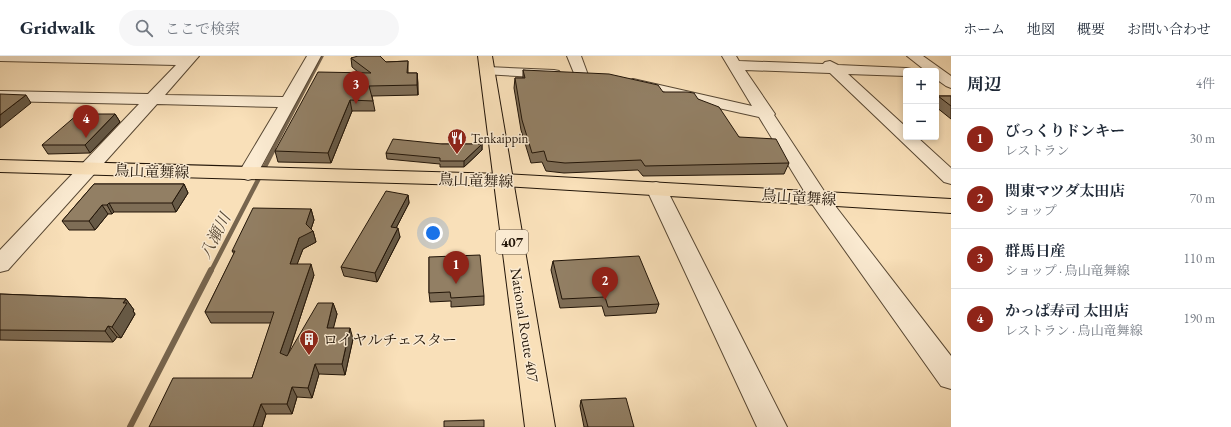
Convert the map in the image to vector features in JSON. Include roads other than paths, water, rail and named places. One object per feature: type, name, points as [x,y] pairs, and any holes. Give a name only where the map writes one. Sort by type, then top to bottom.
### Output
[{"type":"main road","name":"National Route 407","points":[[486,63],[540,427]]},
{"type":"main road","name":"鳥山竜舞線","points":[[0,166],[503,180],[951,206]]},
{"type":"street","points":[[256,174],[287,102],[314,56]]},
{"type":"street","points":[[486,63],[588,76],[574,56]]},
{"type":"street","points":[[820,56],[903,134]]},
{"type":"street","points":[[914,56],[932,68]]},
{"type":"street","points":[[0,57],[190,58]]},
{"type":"street","points":[[0,264],[190,58]]},
{"type":"street","points":[[732,60],[903,72]]},
{"type":"street","points":[[732,60],[767,114],[818,199],[943,355],[951,377]]},
{"type":"street","points":[[939,73],[951,83]]},
{"type":"street","points":[[616,81],[767,114]]},
{"type":"street","points":[[0,96],[287,102]]},
{"type":"street","points":[[909,140],[951,178]]},
{"type":"street","points":[[656,188],[772,427]]},
{"type":"waterway","name":"八瀬川","points":[[273,150],[322,56]]},
{"type":"waterway","name":"八瀬川","points":[[211,271],[274,149]]},
{"type":"waterway","name":"八瀬川","points":[[130,427],[211,270]]},
{"type":"place","name":"群馬日産","points":[[356,104]]},
{"type":"place","name":"かっぱ寿司 太田店","points":[[86,138]]},
{"type":"place","name":"Tenkaippin","points":[[457,155]]},
{"type":"place","name":"びっくりドンキー","points":[[456,284]]},
{"type":"place","name":"関東マツダ太田店","points":[[605,300]]},
{"type":"place","name":"ロイヤルチェスター","points":[[309,356]]}]
